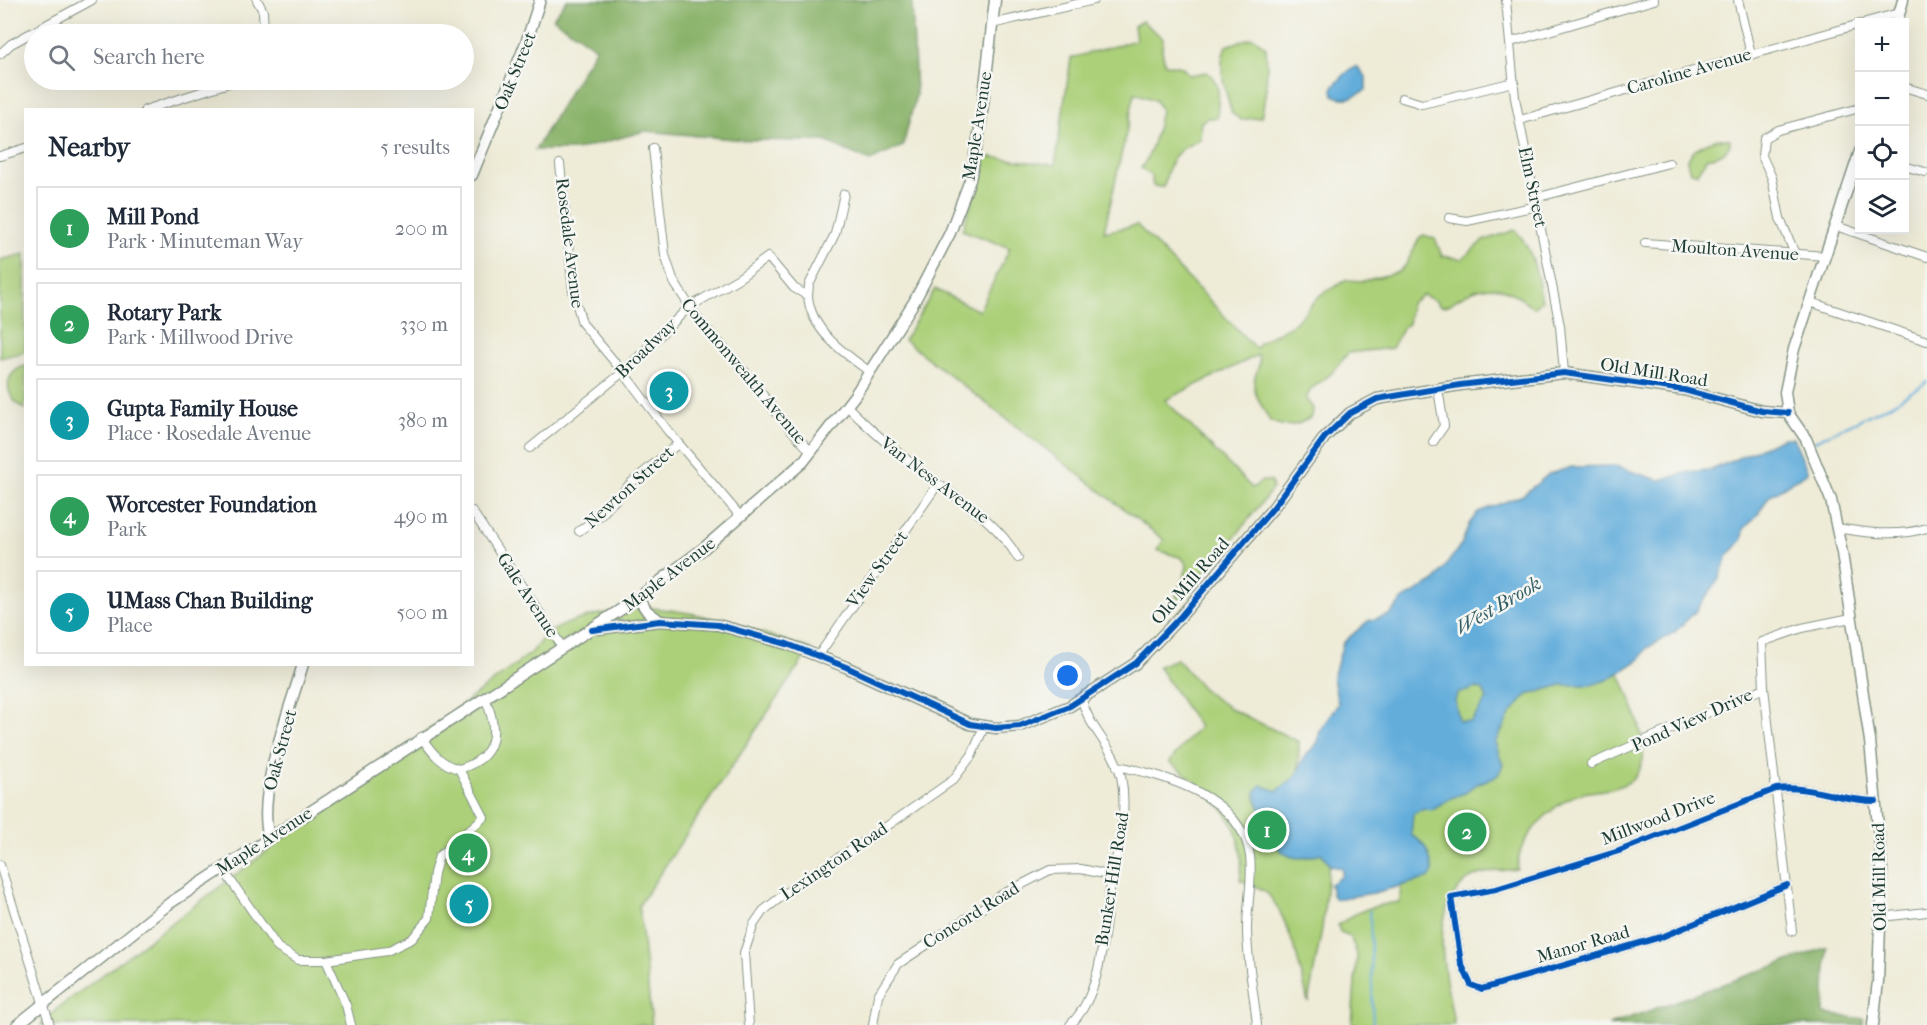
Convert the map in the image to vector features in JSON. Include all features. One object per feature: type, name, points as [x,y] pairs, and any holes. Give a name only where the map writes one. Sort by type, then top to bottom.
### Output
[{"type":"main road","name":"Oak Street","points":[[474,170],[526,44],[540,0]]},
{"type":"main road","name":"Maple Avenue","points":[[17,1025],[150,916],[421,737],[625,608],[741,517],[812,452],[870,372],[923,286],[961,207],[976,153],[995,0]]},
{"type":"main road","points":[[1898,18],[1902,0]]},
{"type":"main road","points":[[1788,413],[1786,383],[1855,164]]},
{"type":"main road","name":"Old Mill Road","points":[[592,630],[660,621],[718,625],[759,635],[818,656],[970,724],[984,728],[1008,728],[1032,723],[1082,699],[1145,655],[1273,508],[1317,447],[1341,421],[1377,399],[1438,388],[1564,373],[1684,390],[1761,411],[1788,413],[1802,432],[1826,484],[1837,528],[1870,741],[1881,842],[1881,916],[1873,1025]]},
{"type":"main road","points":[[638,598],[647,611],[660,621]]},
{"type":"main road","points":[[625,608],[636,623]]},
{"type":"main road","name":"Oak Street","points":[[269,837],[265,818],[267,794],[302,666]]},
{"type":"street","points":[[48,24],[92,0]]},
{"type":"street","points":[[257,0],[263,11],[264,24]]},
{"type":"street","points":[[992,24],[1094,0]]},
{"type":"street","name":"Elm Street","points":[[1506,0],[1514,82],[1560,326],[1564,373]]},
{"type":"street","points":[[1511,42],[1654,0]]},
{"type":"street","points":[[1738,0],[1751,54]]},
{"type":"street","name":"Caroline Avenue","points":[[1520,120],[1855,25]]},
{"type":"street","points":[[0,54],[24,37]]},
{"type":"street","points":[[1402,98],[1422,104],[1514,82]]},
{"type":"street","points":[[1909,88],[1927,94]]},
{"type":"street","points":[[151,108],[207,90]]},
{"type":"street","points":[[1795,254],[1780,218],[1772,178],[1762,156],[1762,143],[1767,135],[1778,130],[1855,109]]},
{"type":"street","name":"Commonwealth Avenue","points":[[653,148],[666,264],[689,307],[777,414],[812,452]]},
{"type":"street","points":[[0,156],[24,149]]},
{"type":"street","name":"Rosedale Avenue","points":[[560,164],[573,291],[579,316],[588,333],[623,372],[678,444],[741,517]]},
{"type":"street","points":[[1449,218],[1467,221],[1669,164]]},
{"type":"street","points":[[1909,167],[1925,172]]},
{"type":"street","points":[[844,194],[838,225],[810,285],[808,296],[812,314],[825,333],[844,353],[870,372]]},
{"type":"street","points":[[1836,226],[1927,257]]},
{"type":"street","name":"Moulton Avenue","points":[[1645,243],[1826,256]]},
{"type":"street","name":"Broadway","points":[[530,448],[623,372],[689,307],[739,278],[768,256],[794,288],[808,296]]},
{"type":"street","points":[[1810,302],[1927,341]]},
{"type":"street","points":[[1433,442],[1444,426],[1438,388]]},
{"type":"street","name":"Van Ness Avenue","points":[[847,406],[874,433],[938,484],[986,517],[1007,540],[1018,558]]},
{"type":"street","name":"Newton Street","points":[[579,531],[601,515],[633,482],[678,444]]},
{"type":"street","name":"View Street","points":[[818,656],[938,484]]},
{"type":"street","name":"Gale Avenue","points":[[474,514],[563,648]]},
{"type":"street","points":[[1837,528],[1886,533],[1927,528]]},
{"type":"street","name":"Pond View Drive","points":[[1590,764],[1764,688],[1762,642],[1802,628],[1851,618]]},
{"type":"street","points":[[1764,688],[1792,931]]},
{"type":"street","points":[[459,769],[486,753],[494,738],[495,727],[485,698]]},
{"type":"street","name":"Bunker Hill Road","points":[[1070,1025],[1080,1013],[1095,974],[1123,813],[1122,783],[1117,766],[1085,713],[1082,699]]},
{"type":"street","name":"Lexington Road","points":[[749,1025],[744,953],[754,924],[763,911],[799,883],[870,838],[953,780],[972,755],[984,728]]},
{"type":"street","points":[[222,868],[278,948],[298,960],[326,960],[388,951],[411,939],[424,925],[432,906],[434,873],[439,856],[484,817],[459,769],[439,759],[421,737]]},
{"type":"street","points":[[1117,766],[1168,778],[1194,791],[1220,807],[1245,838],[1251,870],[1247,938],[1257,1025]]},
{"type":"street","name":"Millwood Drive","points":[[1451,897],[1496,889],[1613,853],[1776,789],[1801,788],[1845,800],[1876,801]]},
{"type":"street","points":[[0,865],[50,1025]]},
{"type":"street","name":"Concord Road","points":[[873,1025],[878,995],[898,964],[1003,894],[1050,870],[1081,869],[1113,876]]},
{"type":"street","name":"Manor Road","points":[[1451,897],[1464,973],[1471,985],[1482,989],[1666,935],[1787,885]]},
{"type":"street","points":[[1881,916],[1927,912]]},
{"type":"street","points":[[326,960],[346,1005],[351,1025]]},
{"type":"green space","points":[[567,0],[912,0],[916,95],[903,146],[870,161],[825,141],[745,140],[645,131],[576,150],[535,150],[596,48],[553,18]]},
{"type":"green space","points":[[1142,21],[1163,38],[1162,50],[1165,64],[1182,67],[1189,75],[1207,72],[1212,77],[1218,93],[1217,118],[1207,118],[1201,122],[1200,140],[1184,148],[1174,157],[1164,187],[1153,186],[1151,176],[1141,168],[1151,148],[1161,109],[1155,100],[1135,93],[1104,232],[1137,225],[1256,349],[1259,343],[1295,323],[1320,295],[1347,280],[1363,281],[1399,272],[1405,266],[1420,237],[1424,235],[1435,239],[1442,256],[1462,259],[1483,241],[1515,230],[1531,254],[1542,301],[1534,308],[1508,291],[1491,287],[1472,291],[1443,306],[1423,295],[1411,303],[1408,324],[1403,327],[1392,348],[1348,353],[1331,374],[1311,389],[1306,399],[1313,408],[1312,417],[1296,424],[1287,426],[1270,421],[1254,384],[1259,363],[1258,355],[1165,400],[1252,488],[1262,481],[1271,481],[1273,488],[1207,573],[1203,571],[1192,592],[1179,599],[1176,597],[1187,565],[1182,558],[1157,550],[1164,540],[904,340],[935,289],[979,311],[1010,248],[962,230],[977,187],[984,156],[1055,165],[1071,58],[1136,40],[1134,26]]},
{"type":"green space","points":[[1253,37],[1266,47],[1265,100],[1261,117],[1241,120],[1232,113],[1225,88],[1222,70],[1223,54],[1226,46]]},
{"type":"green space","points":[[1719,139],[1730,139],[1726,151],[1707,158],[1697,173],[1690,172],[1687,161],[1693,152],[1704,144]]},
{"type":"green space","points":[[24,254],[24,352],[0,358],[0,260]]},
{"type":"green space","points":[[24,367],[24,408],[13,399],[8,386],[12,374]]},
{"type":"green space","points":[[636,608],[680,611],[724,621],[810,649],[639,905],[652,1025],[41,1025],[57,1009],[531,653],[546,635],[577,620]]},
{"type":"green space","points":[[1177,659],[1206,692],[1231,709],[1299,742],[1296,835],[1334,855],[1329,863],[1322,929],[1308,1002],[1288,929],[1274,902],[1266,892],[1240,880],[1242,860],[1233,826],[1213,797],[1169,762],[1199,727],[1158,666]]},
{"type":"green space","points":[[1619,672],[1639,725],[1643,754],[1641,767],[1635,777],[1624,785],[1583,793],[1556,807],[1527,839],[1521,850],[1517,869],[1475,876],[1464,883],[1452,897],[1446,914],[1442,951],[1454,1025],[1352,1025],[1357,954],[1350,936],[1340,932],[1338,925],[1367,909],[1400,902],[1403,815],[1460,724],[1446,675]]},
{"type":"green space","points":[[1827,947],[1824,1014],[1864,1019],[1863,1025],[1609,1025]]},
{"type":"water","points":[[1357,66],[1366,77],[1366,90],[1354,97],[1333,95],[1332,88],[1346,73]]},
{"type":"water","points":[[1783,438],[1793,438],[1808,472],[1769,496],[1759,513],[1744,529],[1743,539],[1727,557],[1719,579],[1697,610],[1675,632],[1647,648],[1639,660],[1607,680],[1591,685],[1562,685],[1527,695],[1511,713],[1495,743],[1503,765],[1498,775],[1473,786],[1465,793],[1431,810],[1424,808],[1413,814],[1411,835],[1427,850],[1433,872],[1429,878],[1374,893],[1335,899],[1330,884],[1342,876],[1342,868],[1331,866],[1321,853],[1306,858],[1294,857],[1284,853],[1277,846],[1266,824],[1255,792],[1261,785],[1277,791],[1296,776],[1303,759],[1318,742],[1320,730],[1338,704],[1333,678],[1343,643],[1368,621],[1390,615],[1402,600],[1435,581],[1462,543],[1469,524],[1478,512],[1523,495],[1549,474],[1572,467],[1615,466],[1659,480],[1694,471],[1711,470]],"holes":[[[1476,688],[1483,690],[1487,699],[1471,722],[1459,721],[1455,701],[1457,694]]]},
{"type":"waterway","name":"West Brook","points":[[1815,441],[1890,405],[1927,382]]},
{"type":"waterway","name":"West Brook","points":[[1370,911],[1373,1025]]},
{"type":"cycle path","points":[[592,630],[660,621],[718,625],[787,644],[846,667],[970,724],[996,728],[1020,726],[1070,706],[1136,663],[1181,616],[1273,508],[1325,437],[1350,413],[1377,399],[1460,385],[1564,373],[1684,390],[1762,411],[1788,413]]},
{"type":"cycle path","points":[[1787,885],[1664,936],[1482,989],[1471,985],[1461,963],[1451,897],[1496,889],[1619,851],[1776,789],[1802,789],[1850,799],[1876,801]]},
{"type":"place","name":"Gupta Family House","points":[[669,391]]},
{"type":"place","name":"Mill Pond","points":[[1267,830]]},
{"type":"place","name":"Rotary Park","points":[[1467,832]]},
{"type":"place","name":"Worcester Foundation","points":[[468,853]]},
{"type":"place","name":"UMass Chan Building","points":[[469,904]]}]
